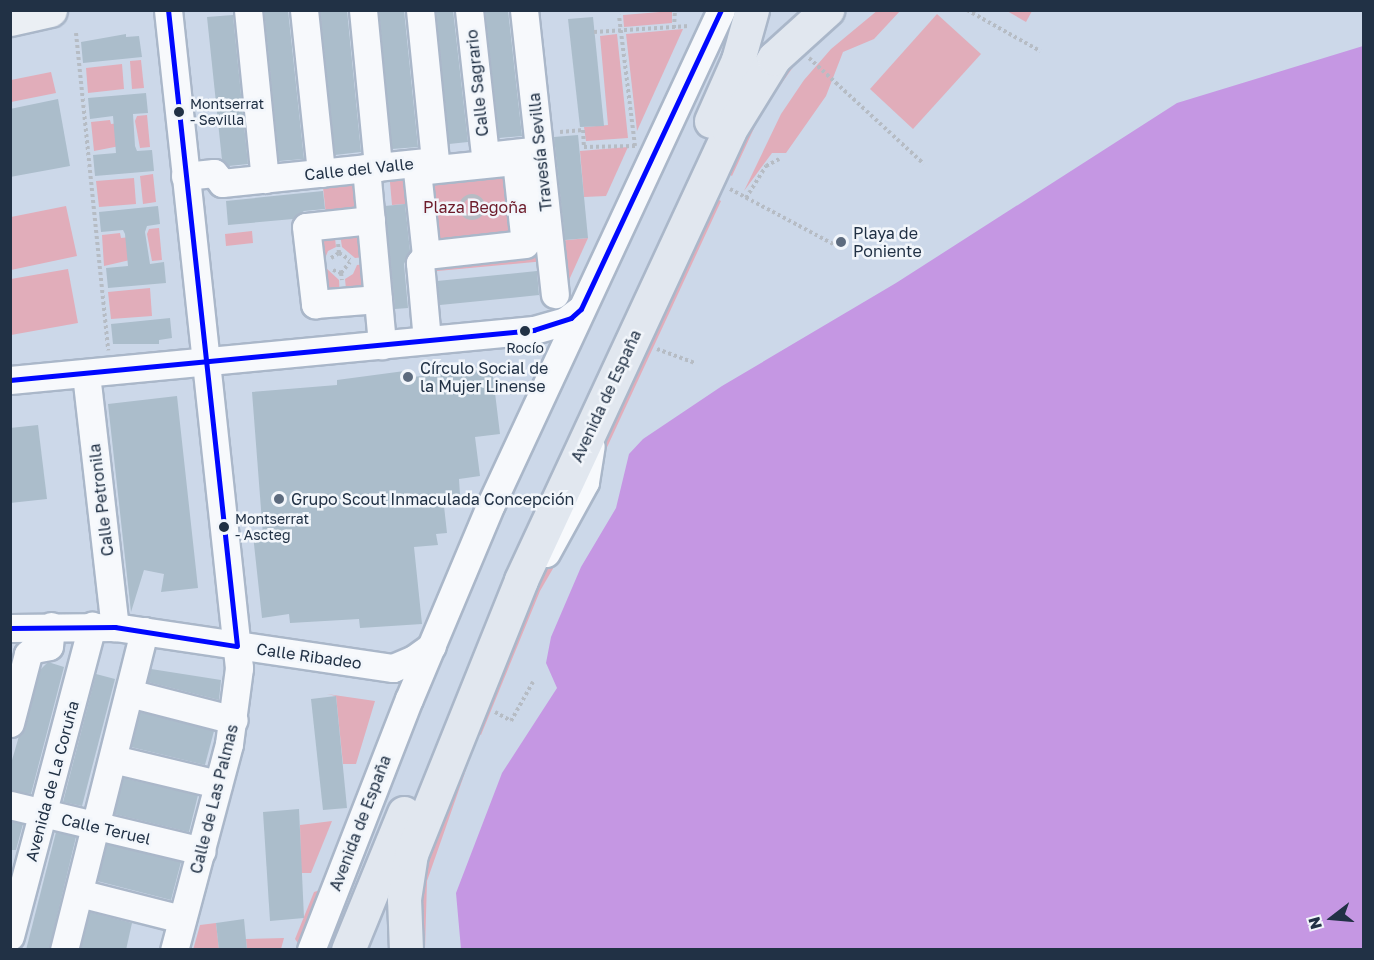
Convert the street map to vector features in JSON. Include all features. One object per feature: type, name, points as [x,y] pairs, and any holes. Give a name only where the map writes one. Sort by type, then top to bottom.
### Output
[{"type":"highway","name":"Avenida de España","points":[[348,950],[494,592],[731,79],[752,10]]},
{"type":"highway","name":"Avenida de España","points":[[406,950],[404,899],[411,854],[521,580],[589,431],[750,93],[785,45],[827,10]]},
{"type":"main road","points":[[10,19],[50,10]]},
{"type":"street","name":"Calle de Las Palmas","points":[[168,10],[204,364],[237,646],[238,693],[234,720],[202,851],[174,950]]},
{"type":"street","points":[[248,10],[266,179]]},
{"type":"street","points":[[304,10],[321,173]]},
{"type":"street","points":[[363,10],[372,168],[371,220],[382,345]]},
{"type":"street","points":[[420,10],[421,165],[426,255],[420,263],[427,340]]},
{"type":"street","name":"Calle Sagrario","points":[[469,10],[485,156]]},
{"type":"street","name":"Travesía Sevilla","points":[[524,10],[528,149],[538,245],[555,294]]},
{"type":"street","name":"Avenida de España","points":[[311,949],[432,646],[556,364],[721,10]]},
{"type":"street","name":"Calle del Valle","points":[[185,176],[214,173],[222,183],[421,165],[528,149]]},
{"type":"street","points":[[421,165],[528,149]]},
{"type":"street","points":[[371,220],[306,226],[315,304],[378,299]]},
{"type":"street","points":[[426,255],[538,245]]},
{"type":"street","points":[[10,380],[204,364],[534,330],[565,321],[581,309]]},
{"type":"street","points":[[534,330],[549,340],[556,364]]},
{"type":"street","name":"Calle Petronila","points":[[98,373],[104,626]]},
{"type":"street","points":[[10,723],[28,654],[34,649],[49,646],[51,626]]},
{"type":"street","name":"Calle Ribadeo","points":[[10,628],[104,626],[393,668]]},
{"type":"street","name":"Avenida de La Coruña","points":[[10,936],[44,814],[104,626]]},
{"type":"street","points":[[64,950],[144,631]]},
{"type":"street","points":[[409,699],[393,668],[414,659],[432,646]]},
{"type":"street","points":[[129,693],[234,720]]},
{"type":"street","points":[[113,759],[218,784]]},
{"type":"street","name":"Calle Teruel","points":[[10,805],[202,851]]},
{"type":"street","points":[[79,893],[182,919]]},
{"type":"path","points":[[674,28],[675,10]]},
{"type":"path","points":[[967,10],[1040,51]]},
{"type":"path","points":[[528,149],[583,130],[584,147],[634,146],[619,15]]},
{"type":"path","points":[[594,32],[690,26]]},
{"type":"path","points":[[76,33],[98,373]]},
{"type":"path","points":[[809,57],[924,164]]},
{"type":"path","points":[[746,198],[766,166],[779,159]]},
{"type":"path","points":[[730,189],[835,245]]},
{"type":"path","points":[[475,196],[483,209],[477,218],[470,219],[462,214],[460,206],[465,198],[475,196]]},
{"type":"path","points":[[339,253],[345,254],[350,261]]},
{"type":"path","points":[[657,349],[695,363]]},
{"type":"path","points":[[495,712],[511,721],[533,682]]},
{"type":"green space","points":[[878,10],[900,11],[874,39],[843,52],[826,96],[786,153],[772,153],[744,191],[781,114],[804,80],[831,49]]},
{"type":"green space","points":[[1032,10],[1026,22],[1007,11]]},
{"type":"green space","points":[[672,11],[672,23],[624,27],[623,15]]},
{"type":"green space","points":[[937,14],[981,54],[913,129],[870,89]]},
{"type":"green space","points":[[683,29],[637,131],[626,34]]},
{"type":"green space","points":[[617,34],[628,138],[586,141],[584,127],[608,125],[600,36]]},
{"type":"green space","points":[[803,53],[762,111],[732,176],[725,172],[776,77]]},
{"type":"green space","points":[[141,60],[144,88],[132,89],[130,61]]},
{"type":"green space","points":[[122,64],[124,89],[88,93],[86,68]]},
{"type":"green space","points":[[51,72],[56,93],[11,102],[11,80]]},
{"type":"green space","points":[[147,115],[150,147],[140,148],[135,121],[137,116]]},
{"type":"green space","points":[[110,120],[111,124],[128,122],[130,144],[94,151],[91,122]]},
{"type":"green space","points":[[628,147],[606,196],[584,197],[580,151]]},
{"type":"green space","name":"Plaza Begoña","points":[[520,152],[545,261],[427,272],[410,163]]},
{"type":"green space","points":[[403,170],[406,204],[392,205],[389,171]]},
{"type":"green space","points":[[153,174],[156,202],[143,204],[140,176]]},
{"type":"green space","points":[[361,174],[365,211],[326,215],[323,187],[307,188],[306,180]]},
{"type":"green space","points":[[134,178],[136,204],[99,207],[96,181]]},
{"type":"green space","points":[[713,197],[721,201],[603,456],[601,442]]},
{"type":"green space","points":[[66,206],[77,256],[11,270],[11,217]]},
{"type":"green space","points":[[362,225],[365,257],[355,258],[342,247],[339,228]]},
{"type":"green space","points":[[159,228],[162,260],[152,261],[147,234],[149,229]]},
{"type":"green space","points":[[334,229],[336,247],[328,251],[324,261],[314,262],[311,231]]},
{"type":"green space","points":[[252,231],[253,243],[226,246],[225,234]]},
{"type":"green space","points":[[120,233],[121,238],[141,236],[143,257],[104,266],[102,235]]},
{"type":"green space","points":[[588,238],[565,289],[558,241]]},
{"type":"green space","points":[[366,264],[368,298],[347,299],[345,279],[353,274],[357,265]]},
{"type":"green space","points":[[325,267],[339,280],[340,298],[319,300],[315,269]]},
{"type":"green space","points":[[68,269],[78,323],[11,335],[11,279]]},
{"type":"green space","points":[[150,288],[152,316],[111,319],[108,292]]},
{"type":"green space","points":[[573,525],[577,527],[540,591],[481,735],[473,731],[543,570]]},
{"type":"green space","points":[[327,694],[375,701],[356,764],[343,764],[336,696]]},
{"type":"green space","points":[[463,759],[469,761],[427,881],[425,949],[418,950],[421,875]]},
{"type":"green space","points":[[332,821],[311,873],[301,873],[300,825]]},
{"type":"green space","points":[[320,890],[300,946],[295,939],[314,892]]},
{"type":"green space","points":[[216,923],[219,949],[193,950],[200,925]]},
{"type":"green space","points":[[284,938],[281,949],[247,949],[246,939]]},
{"type":"shaded area","points":[[1363,46],[1363,949],[461,949],[456,893],[502,773],[557,688],[546,663],[551,637],[581,567],[616,508],[629,454],[643,439],[722,386],[896,283],[1177,103]]},
{"type":"building","points":[[264,10],[288,10],[304,159],[279,161]]},
{"type":"building","points":[[320,10],[347,10],[361,152],[335,155]]},
{"type":"building","points":[[379,10],[404,10],[418,147],[392,149]]},
{"type":"building","points":[[436,10],[453,10],[468,142],[449,144]]},
{"type":"building","points":[[485,10],[508,10],[522,136],[499,138]]},
{"type":"building","points":[[233,15],[248,164],[229,166],[222,160],[207,17]]},
{"type":"building","points":[[593,17],[604,126],[580,127],[568,19]]},
{"type":"building","points":[[126,34],[126,37],[139,36],[142,57],[83,63],[81,42]]},
{"type":"building","points":[[146,93],[148,113],[133,114],[135,146],[137,151],[152,150],[154,171],[95,176],[93,155],[116,153],[113,116],[90,119],[88,98]]},
{"type":"building","points":[[58,99],[70,166],[10,177],[10,109]]},
{"type":"building","points":[[578,135],[588,238],[565,240],[554,137]]},
{"type":"building","points":[[323,191],[325,209],[304,211],[293,219],[228,225],[226,201]]},
{"type":"building","points":[[405,204],[410,251],[404,264],[408,308],[395,309],[385,206]]},
{"type":"building","points":[[158,206],[160,224],[147,226],[145,232],[150,264],[164,262],[166,283],[108,288],[106,268],[128,266],[125,234],[123,230],[101,232],[99,212]]},
{"type":"building","points":[[537,271],[539,295],[440,305],[437,281]]},
{"type":"building","points":[[170,318],[172,338],[159,340],[159,344],[113,344],[111,324]]},
{"type":"building","points":[[492,368],[500,434],[475,437],[480,476],[459,479],[460,495],[443,497],[447,533],[436,534],[438,545],[414,547],[422,624],[360,628],[359,619],[290,623],[289,614],[262,618],[253,535],[263,535],[252,392],[337,385],[337,380],[412,370],[413,377]]},
{"type":"building","points":[[177,396],[198,588],[161,592],[164,574],[144,570],[131,612],[108,404]]},
{"type":"building","points":[[38,425],[47,499],[10,503],[10,428]]},
{"type":"building","points":[[48,662],[64,667],[31,794],[10,790],[10,767],[19,736],[25,727],[40,670]]},
{"type":"building","points":[[151,669],[221,680],[219,700],[148,682]]},
{"type":"building","points":[[96,674],[115,679],[82,806],[63,802]]},
{"type":"building","points":[[336,696],[347,808],[323,810],[311,699]]},
{"type":"building","points":[[140,712],[214,731],[205,765],[131,747]]},
{"type":"building","points":[[123,778],[198,795],[189,832],[114,814]]},
{"type":"building","points":[[299,809],[304,918],[270,921],[263,812]]},
{"type":"building","points":[[10,821],[23,824],[16,850],[10,850]]},
{"type":"building","points":[[56,832],[76,837],[49,950],[26,950]]},
{"type":"building","points":[[107,844],[181,862],[171,900],[97,881]]},
{"type":"building","points":[[90,912],[132,923],[126,950],[80,950]]},
{"type":"building","points":[[244,919],[247,950],[219,950],[216,923]]},
{"type":"transit line","points":[[10,628],[115,627],[237,646],[168,10]]},
{"type":"transit line","points":[[10,380],[534,330],[571,318],[581,309],[721,10]]},
{"type":"place","name":"Montserrat - Sevilla","points":[[179,112]]},
{"type":"place","name":"Playa de Poniente","points":[[841,242]]},
{"type":"place","name":"Rocío","points":[[525,331]]},
{"type":"place","name":"Círculo Social de la Mujer Linense","points":[[408,377]]},
{"type":"place","name":"Grupo Scout Inmaculada Concepción","points":[[279,499]]},
{"type":"place","name":"Montserrat - Ascteg","points":[[224,527]]}]
